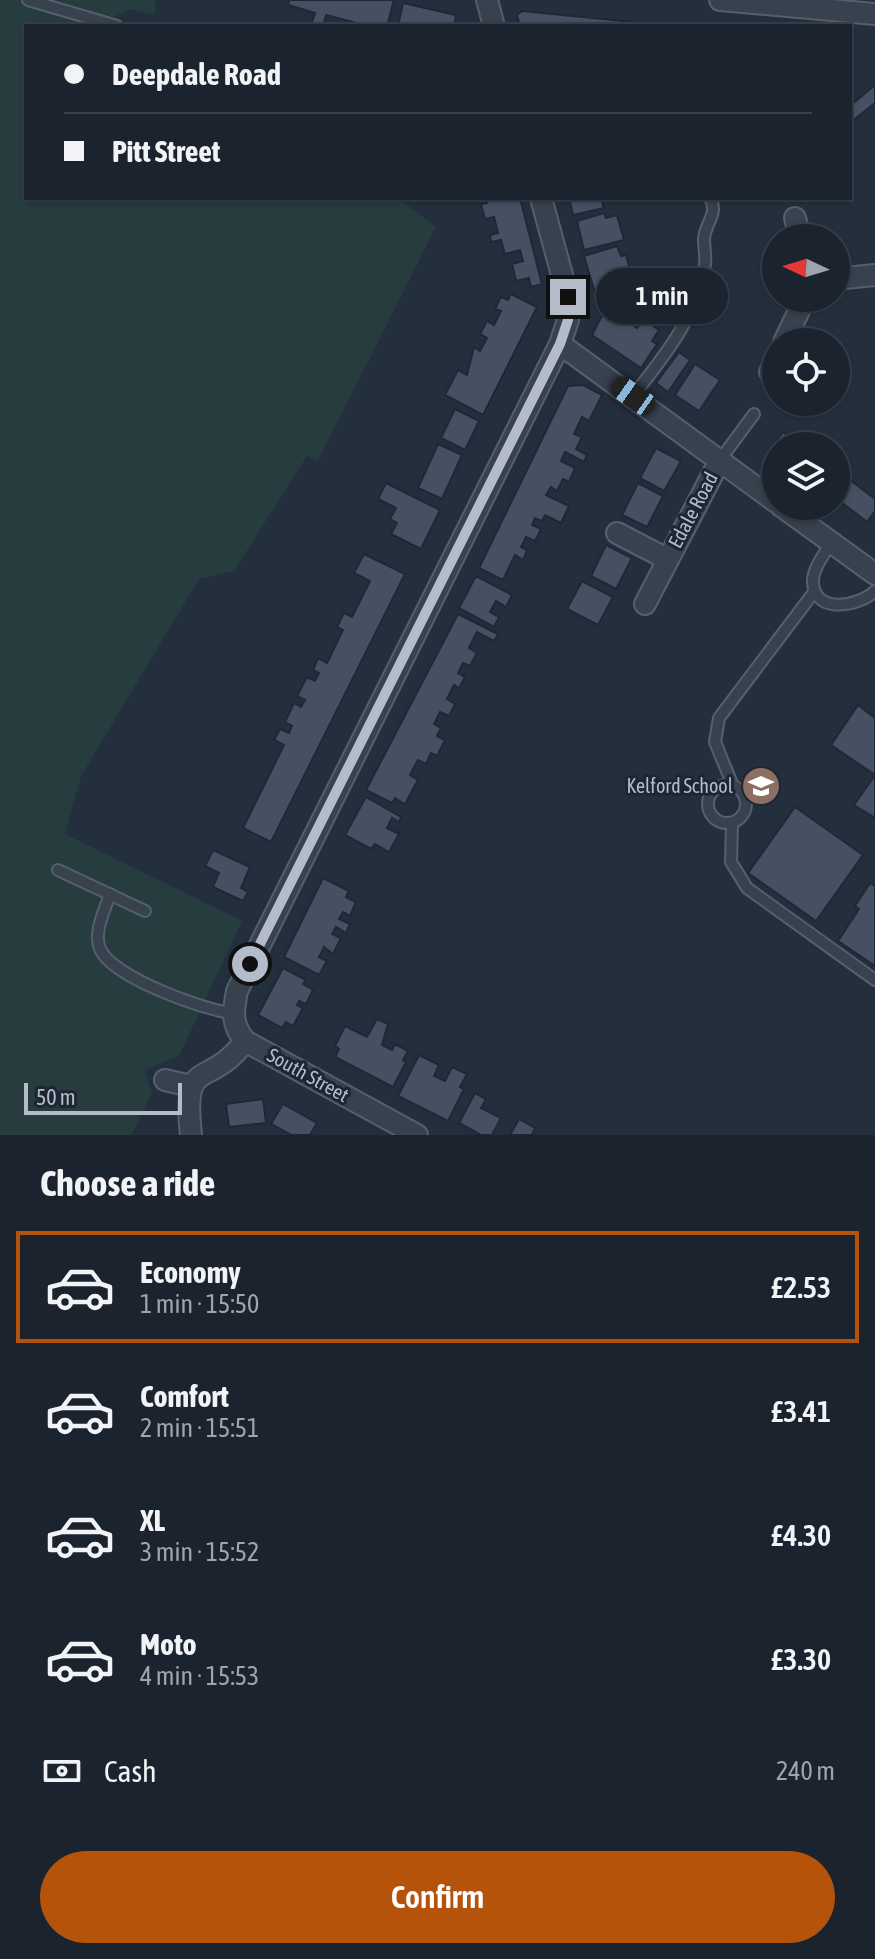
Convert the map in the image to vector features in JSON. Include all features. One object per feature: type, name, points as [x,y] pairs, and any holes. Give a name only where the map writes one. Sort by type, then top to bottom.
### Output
[{"type":"street","points":[[487,0],[493,24]]},
{"type":"street","points":[[720,0],[841,18],[875,14]]},
{"type":"street","points":[[245,1041],[237,1031],[232,1013],[237,991],[560,344],[568,320],[568,297],[542,200]]},
{"type":"street","points":[[795,218],[796,224]]},
{"type":"street","points":[[850,278],[875,275]]},
{"type":"street","points":[[560,344],[762,492]]},
{"type":"street","name":"Edale Road","points":[[645,604],[720,460]]},
{"type":"street","points":[[800,520],[831,543],[873,567]]},
{"type":"street","name":"Edale Road","points":[[617,533],[667,559]]},
{"type":"street","name":"South Street","points":[[191,1086],[205,1072],[220,1067],[232,1058],[245,1041],[417,1135]]},
{"type":"street","points":[[165,1080],[191,1086],[188,1103],[191,1135]]},
{"type":"lane","points":[[28,0],[110,24]]},
{"type":"lane","points":[[633,396],[678,336],[697,299],[705,262],[704,237],[713,216],[710,200]]},
{"type":"lane","points":[[720,460],[754,414]]},
{"type":"lane","points":[[831,543],[816,568],[812,581],[814,592],[825,602],[841,605],[858,603],[875,591]]},
{"type":"lane","points":[[733,786],[714,790],[708,807],[714,819],[732,823],[742,817],[747,805],[743,793],[733,786],[715,742],[719,718],[814,592]]},
{"type":"lane","points":[[732,823],[731,862],[747,888],[875,980]]},
{"type":"lane","points":[[58,870],[145,911]]},
{"type":"lane","points":[[110,894],[98,939],[100,950],[110,961],[128,974],[197,1006],[232,1013]]},
{"type":"green space","points":[[0,0],[155,0],[155,15],[129,9],[114,17],[112,24],[24,24],[24,200],[401,200],[436,227],[318,461],[307,456],[234,571],[199,579],[81,776],[65,834],[242,921],[179,1056],[145,1070],[152,1093],[131,1135],[0,1135]]},
{"type":"building","points":[[289,0],[394,0],[388,24],[360,24],[326,15],[324,24],[311,24],[315,13],[288,5]]},
{"type":"building","points":[[403,3],[456,15],[454,24],[398,24]]},
{"type":"building","points":[[522,11],[653,24],[519,24],[517,15]]},
{"type":"building","points":[[875,85],[875,103],[852,121],[852,104]]},
{"type":"building","points":[[486,200],[521,200],[542,284],[531,287],[529,278],[516,281],[512,264],[523,261],[520,250],[505,254],[501,240],[491,242],[490,235],[498,233],[494,217],[485,219],[481,204],[487,203]]},
{"type":"building","points":[[569,200],[610,200],[602,202],[604,208],[573,215]]},
{"type":"building","points":[[604,213],[606,218],[617,215],[624,240],[584,250],[577,221]]},
{"type":"building","points":[[617,246],[621,256],[626,255],[631,273],[621,276],[623,284],[595,293],[584,256]]},
{"type":"building","points":[[511,294],[537,307],[483,415],[445,395],[458,370],[467,375],[474,347],[480,351],[487,338],[480,334],[487,321],[494,325],[501,311],[495,309],[501,297],[508,300]]},
{"type":"building","points":[[619,307],[633,316],[629,322],[637,328],[643,319],[659,330],[652,341],[657,344],[641,368],[592,335],[606,308],[614,315]]},
{"type":"building","points":[[679,352],[690,360],[668,392],[656,383]]},
{"type":"building","points":[[695,364],[720,380],[699,411],[675,395]]},
{"type":"building","points":[[583,385],[602,395],[589,421],[582,417],[574,434],[582,437],[576,449],[587,455],[584,462],[565,452],[561,461],[575,468],[569,482],[563,479],[557,491],[551,487],[546,495],[569,506],[561,523],[545,515],[542,521],[535,518],[532,525],[541,529],[535,541],[526,537],[521,547],[527,550],[523,560],[515,555],[503,580],[479,568],[568,386]]},
{"type":"building","points":[[455,409],[479,421],[465,450],[441,438]]},
{"type":"building","points":[[438,444],[462,455],[442,499],[418,488]]},
{"type":"building","points":[[656,448],[681,461],[664,491],[640,478]]},
{"type":"building","points":[[850,480],[875,499],[875,511],[867,522],[850,509]]},
{"type":"building","points":[[386,483],[440,510],[421,549],[391,534],[397,523],[390,519],[396,508],[378,499]]},
{"type":"building","points":[[638,483],[663,496],[647,527],[622,515]]},
{"type":"building","points":[[606,545],[632,558],[616,589],[591,576]]},
{"type":"building","points":[[364,554],[405,574],[271,842],[243,828],[284,745],[274,740],[280,729],[289,733],[292,726],[285,722],[294,703],[301,707],[305,700],[297,696],[307,677],[315,681],[319,673],[313,670],[318,658],[327,663],[343,630],[337,627],[344,613],[352,617],[370,581],[354,573]]},
{"type":"building","points":[[476,576],[512,595],[506,607],[496,601],[490,612],[499,617],[494,627],[459,608]]},
{"type":"building","points":[[582,581],[613,597],[598,625],[567,609]]},
{"type":"building","points":[[458,614],[498,634],[494,641],[477,632],[469,648],[477,653],[470,666],[463,663],[458,673],[465,677],[459,688],[454,685],[447,699],[455,704],[449,716],[440,712],[434,724],[441,728],[437,736],[445,740],[437,756],[431,753],[426,764],[418,760],[410,775],[418,780],[405,804],[395,798],[392,803],[366,790]]},
{"type":"building","points":[[858,705],[875,718],[875,775],[831,745]]},
{"type":"building","points":[[875,775],[875,818],[854,805]]},
{"type":"building","points":[[366,797],[401,817],[399,822],[392,818],[387,828],[399,834],[389,852],[375,844],[371,849],[345,835]]},
{"type":"building","points":[[795,807],[863,855],[816,921],[748,873]]},
{"type":"building","points":[[213,850],[250,867],[241,888],[248,892],[243,901],[213,887],[219,873],[205,866]]},
{"type":"building","points":[[323,878],[349,891],[346,897],[356,902],[350,916],[343,912],[339,919],[350,924],[346,933],[336,927],[332,934],[341,938],[333,954],[324,947],[319,957],[327,961],[319,975],[284,957]]},
{"type":"building","points":[[870,883],[875,886],[875,966],[838,941],[859,909],[855,906]]},
{"type":"building","points":[[283,968],[306,980],[303,984],[313,990],[306,1004],[299,1001],[297,1005],[303,1008],[293,1026],[286,1022],[282,1028],[258,1015]]},
{"type":"building","points":[[377,1019],[388,1024],[382,1045],[392,1050],[395,1044],[408,1051],[393,1087],[335,1057],[339,1049],[335,1046],[345,1026],[367,1037]]},
{"type":"building","points":[[419,1055],[439,1065],[434,1076],[445,1081],[452,1067],[467,1074],[460,1087],[464,1089],[448,1121],[398,1096]]},
{"type":"building","points":[[475,1093],[486,1099],[481,1108],[501,1118],[492,1135],[481,1135],[459,1123]]},
{"type":"building","points":[[263,1099],[266,1123],[229,1127],[226,1104]]},
{"type":"building","points":[[283,1104],[317,1123],[310,1135],[291,1135],[271,1124]]},
{"type":"building","points":[[519,1119],[535,1128],[532,1135],[510,1135]]},
{"type":"place","name":"Kelford School","points":[[761,786]]},
{"type":"route","points":[[250,964],[560,344],[568,320],[568,297]]}]
